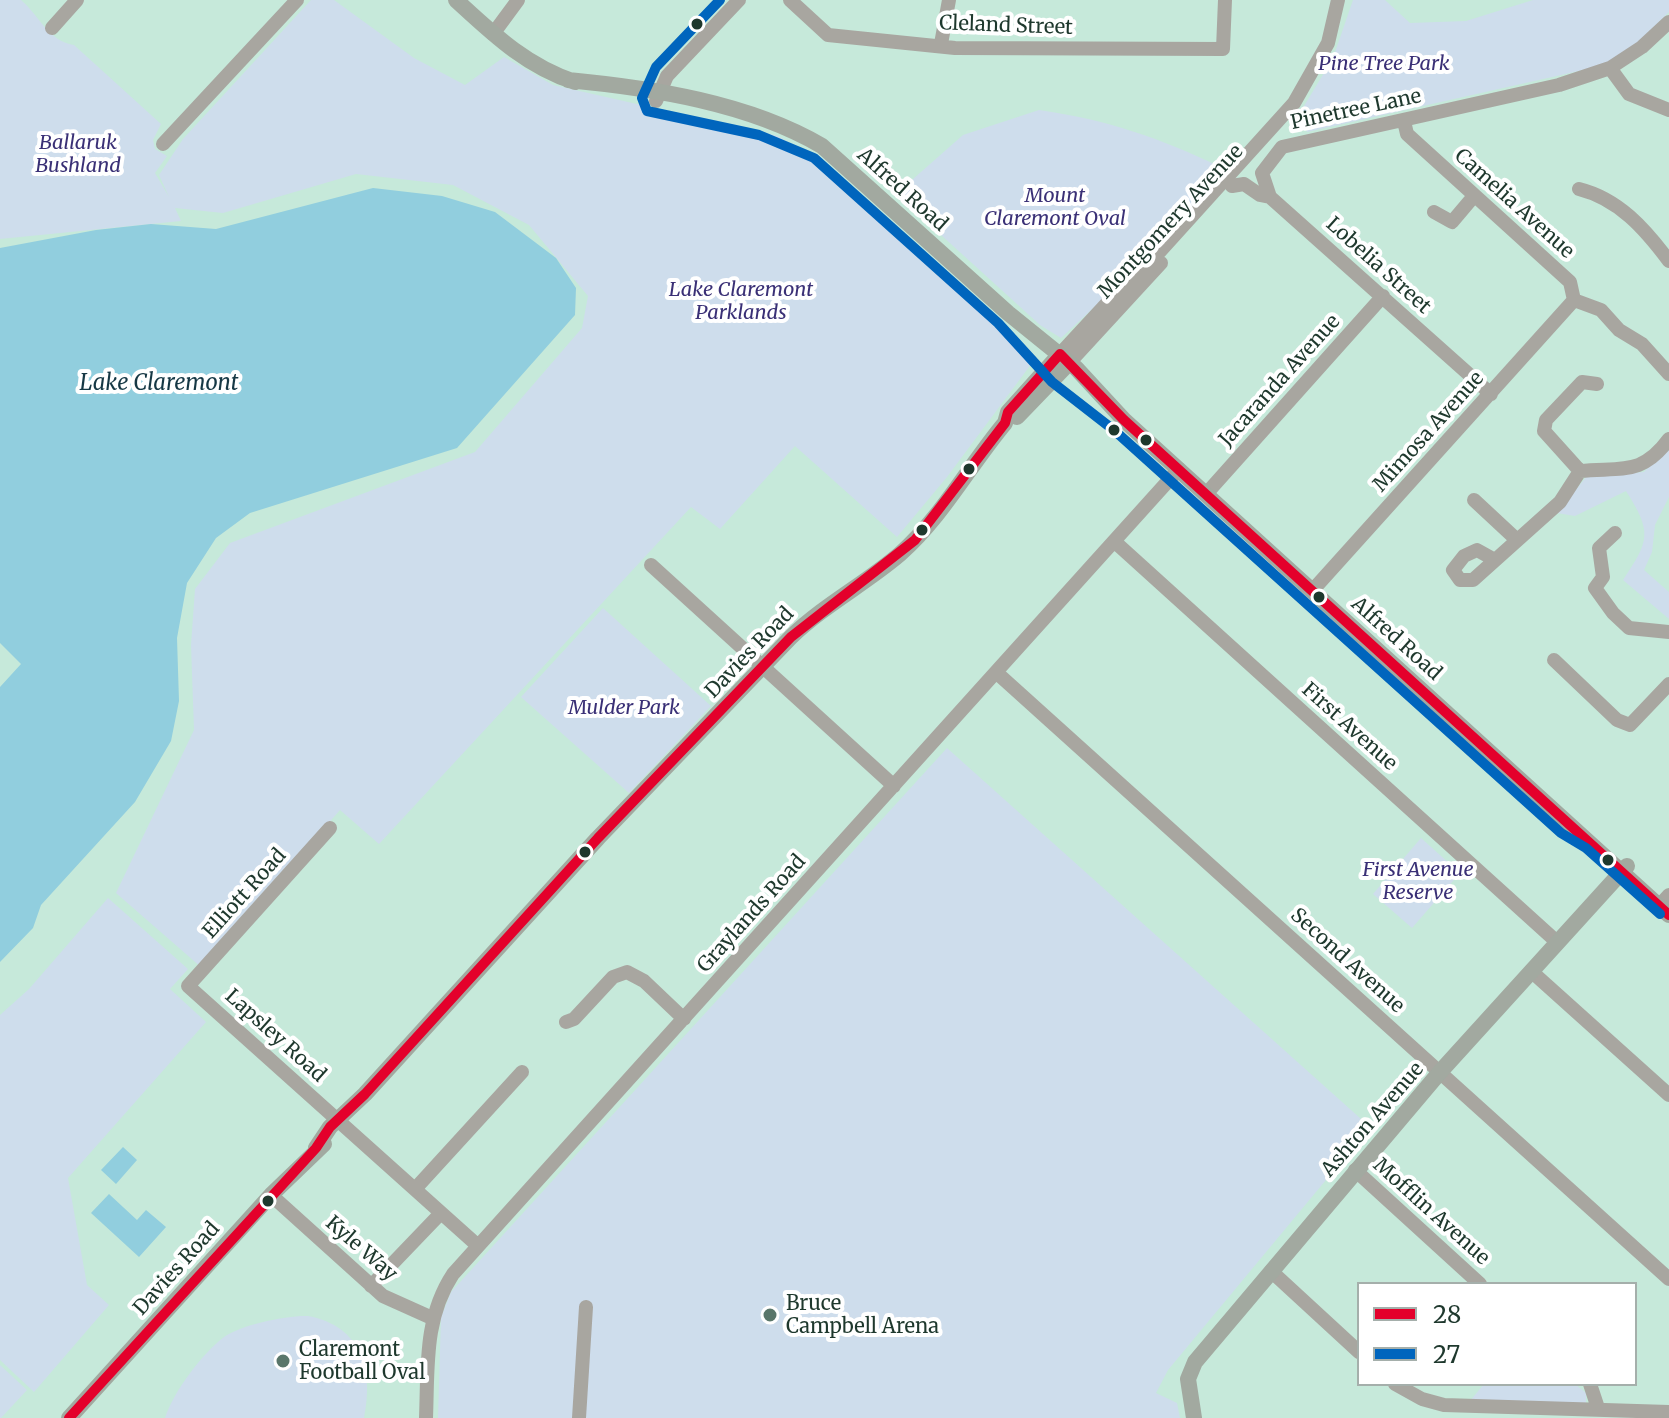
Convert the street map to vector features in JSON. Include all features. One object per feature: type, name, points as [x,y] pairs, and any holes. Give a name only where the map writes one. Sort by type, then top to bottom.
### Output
[{"type":"main road","name":"Alfred Road","points":[[456,0],[542,71],[568,80],[756,118],[791,128],[822,146],[1008,313],[1061,363],[1094,401],[1124,420],[1570,823],[1594,837],[1624,870],[1666,904]]},
{"type":"main road","name":"Davies Road","points":[[69,1418],[271,1195],[341,1121],[362,1104],[365,1094],[598,838],[763,666],[814,615],[891,561],[924,531],[1005,423],[1016,418],[1061,363]]},
{"type":"main road","name":"Ashton Avenue","points":[[1194,1418],[1188,1379],[1195,1362],[1440,1072],[1624,870]]},
{"type":"street","points":[[52,28],[77,0]]},
{"type":"street","points":[[163,144],[297,0]]},
{"type":"street","points":[[662,98],[667,76],[739,0]]},
{"type":"street","name":"Cleland Street","points":[[790,0],[828,35],[941,44],[955,48],[1223,49],[1225,0]]},
{"type":"street","points":[[941,44],[949,0]]},
{"type":"street","name":"Montgomery Avenue","points":[[1061,363],[1280,129],[1328,43],[1338,0]]},
{"type":"street","points":[[490,31],[517,2]]},
{"type":"street","name":"Pinetree Lane","points":[[1270,197],[1262,173],[1282,147],[1559,85],[1610,68],[1642,47],[1669,22]]},
{"type":"street","points":[[1610,68],[1629,94],[1669,110]]},
{"type":"street","name":"Camelia Avenue","points":[[1404,121],[1407,134],[1570,282],[1574,300]]},
{"type":"street","name":"Lobelia Street","points":[[1226,188],[1244,184],[1260,195],[1270,197],[1491,394]]},
{"type":"street","points":[[1579,189],[1598,194],[1623,210],[1649,234],[1669,261]]},
{"type":"street","points":[[1434,212],[1456,228],[1474,196]]},
{"type":"street","name":"Jacaranda Avenue","points":[[1206,494],[1383,296]]},
{"type":"street","points":[[1574,300],[1601,310],[1619,330],[1642,344],[1669,374]]},
{"type":"street","name":"Mimosa Avenue","points":[[1312,591],[1574,300]]},
{"type":"street","points":[[1597,384],[1582,382],[1546,420],[1544,431],[1580,471],[1638,469],[1657,456],[1669,439]]},
{"type":"street","name":"Graylands Road","points":[[426,1418],[432,1318],[437,1297],[477,1245],[1179,469]]},
{"type":"street","points":[[1495,560],[1560,502],[1580,471]]},
{"type":"street","points":[[1474,500],[1517,540]]},
{"type":"street","points":[[1615,533],[1599,548],[1603,577],[1595,588],[1613,613],[1629,628],[1669,632]]},
{"type":"street","name":"First Avenue","points":[[1115,542],[1557,942]]},
{"type":"street","points":[[651,565],[894,786]]},
{"type":"street","points":[[1554,660],[1617,720],[1630,725],[1669,684]]},
{"type":"street","name":"Second Avenue","points":[[997,673],[1669,1279]]},
{"type":"street","name":"Elliott Road","points":[[188,986],[330,828]]},
{"type":"street","points":[[1531,971],[1669,1095]]},
{"type":"street","points":[[566,1022],[574,1019],[613,977],[627,972],[644,981],[684,1019]]},
{"type":"street","name":"Lapsley Road","points":[[188,986],[477,1245]]},
{"type":"street","points":[[415,1189],[522,1072]]},
{"type":"street","name":"Mofflin Avenue","points":[[1355,1170],[1478,1282]]},
{"type":"street","name":"Kyle Way","points":[[271,1195],[371,1286],[395,1303],[408,1305],[432,1318]]},
{"type":"street","points":[[371,1286],[441,1213]]},
{"type":"street","points":[[1271,1271],[1357,1350]]},
{"type":"street","points":[[579,1418],[586,1307]]},
{"type":"street","points":[[1398,1386],[1422,1399],[1444,1405],[1669,1412]]},
{"type":"street","points":[[1591,1386],[1598,1408]]},
{"type":"green space","name":"Lake Claremont Parklands","points":[[0,0],[21,0],[51,33],[74,45],[161,124],[153,140],[155,149],[167,156],[155,173],[169,197],[159,175],[183,139],[311,0],[334,0],[414,58],[465,85],[504,57],[553,85],[778,136],[808,155],[1030,350],[1035,359],[947,477],[897,537],[795,446],[720,529],[691,507],[379,844],[340,810],[202,968],[116,893],[194,730],[191,645],[195,589],[230,543],[475,452],[582,328],[588,296],[529,225],[453,185],[356,174],[223,213],[175,208],[181,221],[0,239]]},
{"type":"green space","name":"Pine Tree Park","points":[[1353,0],[1385,0],[1410,23],[1466,21],[1533,0],[1669,0],[1669,12],[1619,62],[1307,132],[1301,111],[1333,58]]},
{"type":"green space","name":"Mount Claremont Oval","points":[[1039,110],[1133,131],[1221,167],[1212,184],[1140,261],[1126,271],[1116,287],[1061,338],[1040,325],[896,194],[963,135]]},
{"type":"green space","points":[[1669,445],[1669,497],[1655,525],[1652,552],[1644,570],[1669,592],[1669,619],[1623,580],[1639,555],[1644,536],[1640,517],[1626,491],[1575,516],[1557,513],[1587,476],[1644,472]]},
{"type":"green space","name":"Mulder Park","points":[[603,608],[711,706],[629,793],[521,697]]},
{"type":"green space","points":[[947,748],[1370,1127],[1168,1370],[1156,1393],[1177,1403],[1180,1418],[438,1418],[441,1317],[451,1292]]},
{"type":"green space","name":"First Avenue Reserve","points":[[1421,838],[1460,873],[1412,928],[1373,894]]},
{"type":"green space","points":[[108,898],[188,969],[170,989],[206,1022],[68,1178],[87,1285],[109,1305],[34,1392],[0,1360],[0,1015],[29,989]]},
{"type":"green space","name":"Claremont Football Oval","points":[[308,1316],[326,1321],[341,1330],[360,1353],[367,1384],[364,1418],[165,1418],[189,1374],[224,1337],[264,1322]]},
{"type":"green space","points":[[0,1365],[27,1390],[1,1418],[0,1418]]},
{"type":"green space","points":[[1482,1386],[1577,1386],[1586,1393],[1586,1404],[1470,1401]]},
{"type":"water","name":"Lake Claremont","points":[[373,188],[442,196],[495,212],[556,258],[576,288],[575,315],[457,448],[250,513],[216,538],[187,583],[177,638],[179,701],[171,741],[135,802],[41,905],[33,928],[0,962],[0,687],[21,664],[0,643],[0,248],[96,230],[151,224],[216,229]]},
{"type":"water","points":[[123,1147],[137,1160],[116,1184],[101,1170]]},
{"type":"water","points":[[109,1194],[137,1220],[146,1210],[166,1227],[139,1257],[91,1213]]},
{"type":"transit line","name":"27","points":[[720,0],[656,67],[642,98],[647,111],[759,135],[814,158],[998,323],[1052,382],[1115,431],[1561,833],[1586,848],[1660,914]]},
{"type":"transit line","name":"28","points":[[1060,354],[1124,420],[1669,915]]},
{"type":"transit line","name":"28","points":[[69,1418],[316,1148],[330,1127],[365,1094],[598,838],[791,637],[915,540],[1005,423],[1008,412],[1060,354]]},
{"type":"place","name":"Bruce Campbell Arena","points":[[770,1315]]},
{"type":"place","name":"Claremont Football Oval","points":[[283,1361]]},
{"type":"park label","name":"Ballaruk Bushland","points":[[78,154]]}]
